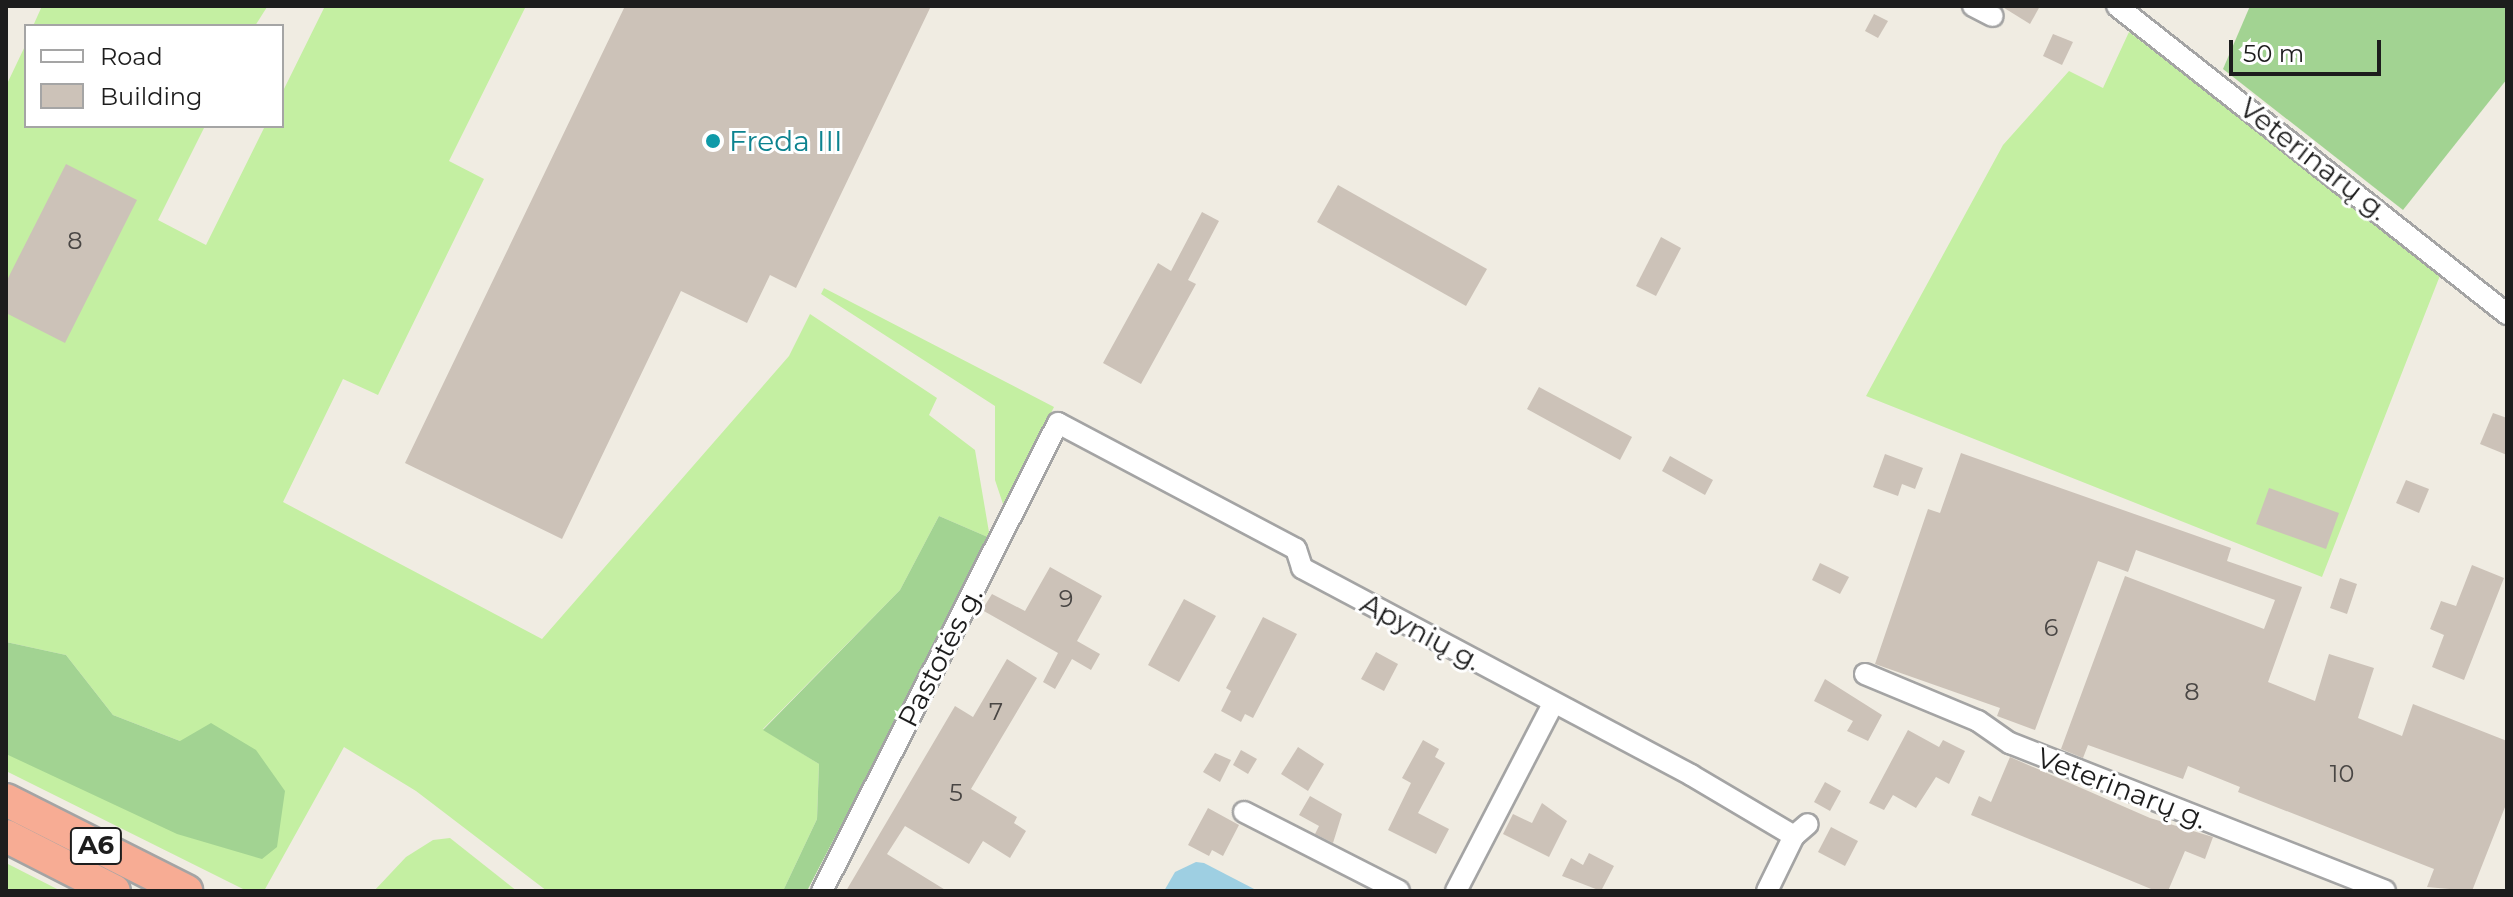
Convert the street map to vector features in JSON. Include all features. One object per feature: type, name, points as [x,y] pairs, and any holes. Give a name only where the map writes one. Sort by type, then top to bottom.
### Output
[{"type":"highway","name":"A6","points":[[6,800],[186,891]]},
{"type":"highway","name":"A6","points":[[6,836],[114,891]]},
{"type":"street","points":[[1973,6],[1993,16]]},
{"type":"street","name":"Veterinarų g.","points":[[2117,6],[2507,314]]},
{"type":"street","name":"Apynių g.","points":[[1058,423],[1296,549],[1302,568],[1553,704],[1801,830],[1767,891]]},
{"type":"street","name":"Pastotės g.","points":[[822,891],[1058,423]]},
{"type":"street","name":"Veterinarų g.","points":[[1865,674],[1978,721],[2010,743],[2385,891]]},
{"type":"street","points":[[1456,891],[1553,704]]},
{"type":"street","points":[[1244,812],[1399,891]]},
{"type":"green space","points":[[42,6],[267,7],[256,24],[34,24]]},
{"type":"green space","points":[[325,6],[526,6],[449,161],[484,179],[378,395],[343,379],[283,502],[542,639],[789,356],[810,314],[937,398],[929,415],[975,450],[990,538],[939,516],[900,590],[763,729],[819,764],[817,819],[783,891],[547,891],[416,791],[344,747],[264,891],[247,891],[6,771],[6,754],[21,758],[180,741],[113,715],[66,655],[6,642],[6,86],[24,48],[24,128],[204,128],[158,220],[206,245],[264,128],[284,128],[284,89]]},
{"type":"green space","points":[[2250,6],[2507,6],[2507,79],[2403,210],[2223,69]]},
{"type":"green space","points":[[2129,32],[2441,273],[2322,577],[1866,396],[2003,145],[2069,71],[2103,88]]},
{"type":"green space","points":[[824,288],[1054,407],[1004,507],[995,480],[995,406],[821,294]]},
{"type":"green space","points":[[939,516],[990,538],[807,891],[783,891],[817,819],[819,764],[763,730],[900,590]]},
{"type":"green space","points":[[6,642],[66,655],[113,715],[180,741],[211,723],[256,750],[285,791],[277,847],[262,859],[177,834],[6,754]]},
{"type":"green space","points":[[450,838],[517,891],[374,891],[406,857],[433,840]]},
{"type":"green space","points":[[6,863],[61,891],[6,891]]},
{"type":"water","points":[[1196,862],[1204,863],[1258,891],[1164,891],[1175,872]]},
{"type":"building","name":"Freda III","points":[[625,6],[931,6],[796,288],[770,275],[747,323],[681,291],[562,539],[405,463]]},
{"type":"building","points":[[2001,6],[2040,6],[2030,24]]},
{"type":"building","points":[[1874,14],[1888,21],[1878,38],[1865,31]]},
{"type":"building","points":[[2053,34],[2073,42],[2062,65],[2043,56]]},
{"type":"building","points":[[66,164],[137,200],[65,343],[6,313],[6,282]]},
{"type":"building","points":[[1338,185],[1487,269],[1466,306],[1317,222]]},
{"type":"building","points":[[1202,212],[1219,221],[1188,280],[1196,284],[1141,384],[1103,363],[1158,263],[1171,271]]},
{"type":"building","points":[[1661,237],[1681,248],[1656,296],[1636,286]]},
{"type":"building","points":[[1539,387],[1632,437],[1620,460],[1527,409]]},
{"type":"building","points":[[2493,413],[2507,418],[2507,455],[2480,444]]},
{"type":"building","points":[[1961,453],[2231,548],[2227,561],[2302,587],[2268,682],[2315,701],[2329,654],[2374,668],[2358,718],[2402,736],[2413,704],[2507,741],[2507,802],[2472,891],[2427,887],[2434,869],[2238,792],[2240,787],[2188,766],[2183,779],[2088,745],[2083,758],[2061,749],[2125,576],[2264,629],[2275,600],[2136,550],[2128,572],[2098,561],[2035,730],[1997,716],[2000,708],[1875,664],[1928,509],[1940,513]]},
{"type":"building","points":[[1885,454],[1923,468],[1915,489],[1902,484],[1898,496],[1873,487]]},
{"type":"building","points":[[1670,456],[1713,480],[1705,495],[1662,471]]},
{"type":"building","points":[[2406,480],[2429,489],[2419,513],[2396,503]]},
{"type":"building","points":[[2269,488],[2339,513],[2326,549],[2256,524]]},
{"type":"building","points":[[1820,563],[1849,577],[1840,594],[1812,580]]},
{"type":"building","points":[[2472,565],[2504,578],[2464,680],[2432,667],[2444,635],[2430,629],[2441,601],[2456,606]]},
{"type":"building","points":[[1050,567],[1102,596],[1077,641],[1100,654],[1091,670],[1072,659],[1055,689],[1043,682],[1058,653],[982,610],[992,594],[1025,611]]},
{"type":"building","points":[[2340,578],[2357,584],[2347,614],[2330,608]]},
{"type":"building","points":[[1184,599],[1216,616],[1179,682],[1148,665]]},
{"type":"building","points":[[1263,617],[1297,634],[1253,718],[1245,714],[1241,722],[1221,711],[1231,691],[1226,688]]},
{"type":"building","points":[[1376,652],[1398,664],[1384,691],[1361,679]]},
{"type":"building","points":[[1007,659],[1037,678],[971,789],[1017,817],[1014,823],[1026,831],[1010,858],[983,841],[969,864],[905,826],[887,854],[947,891],[846,891],[955,706],[973,717]]},
{"type":"building","points":[[1825,679],[1882,715],[1868,741],[1847,731],[1853,721],[1814,701]]},
{"type":"building","points":[[1908,730],[1939,747],[1943,740],[1965,751],[1949,784],[1936,777],[1916,808],[1893,795],[1884,810],[1869,803]]},
{"type":"building","points":[[1423,740],[1439,749],[1435,757],[1445,763],[1418,813],[1449,829],[1436,854],[1388,830],[1411,783],[1402,778]]},
{"type":"building","points":[[1298,747],[1324,764],[1308,791],[1281,774]]},
{"type":"building","points":[[1241,750],[1257,759],[1248,774],[1233,765]]},
{"type":"building","points":[[1215,753],[1231,760],[1220,782],[1203,772]]},
{"type":"building","points":[[2010,757],[2150,818],[2213,837],[2205,859],[2185,851],[2168,891],[2156,891],[1971,815],[1979,796],[1991,802]]},
{"type":"building","points":[[1825,782],[1841,791],[1830,811],[1814,802]]},
{"type":"building","points":[[1310,796],[1342,814],[1333,843],[1315,834],[1319,826],[1299,815]]},
{"type":"building","points":[[1542,803],[1567,821],[1549,857],[1503,834],[1513,814],[1532,823]]},
{"type":"building","points":[[1208,808],[1239,825],[1223,856],[1212,850],[1209,856],[1188,845]]},
{"type":"building","points":[[1831,827],[1858,841],[1845,866],[1818,852]]},
{"type":"building","points":[[1589,853],[1614,866],[1601,891],[1562,876],[1571,858],[1583,865]]},
{"type":"place","name":"Freda III","points":[[713,141]]}]
